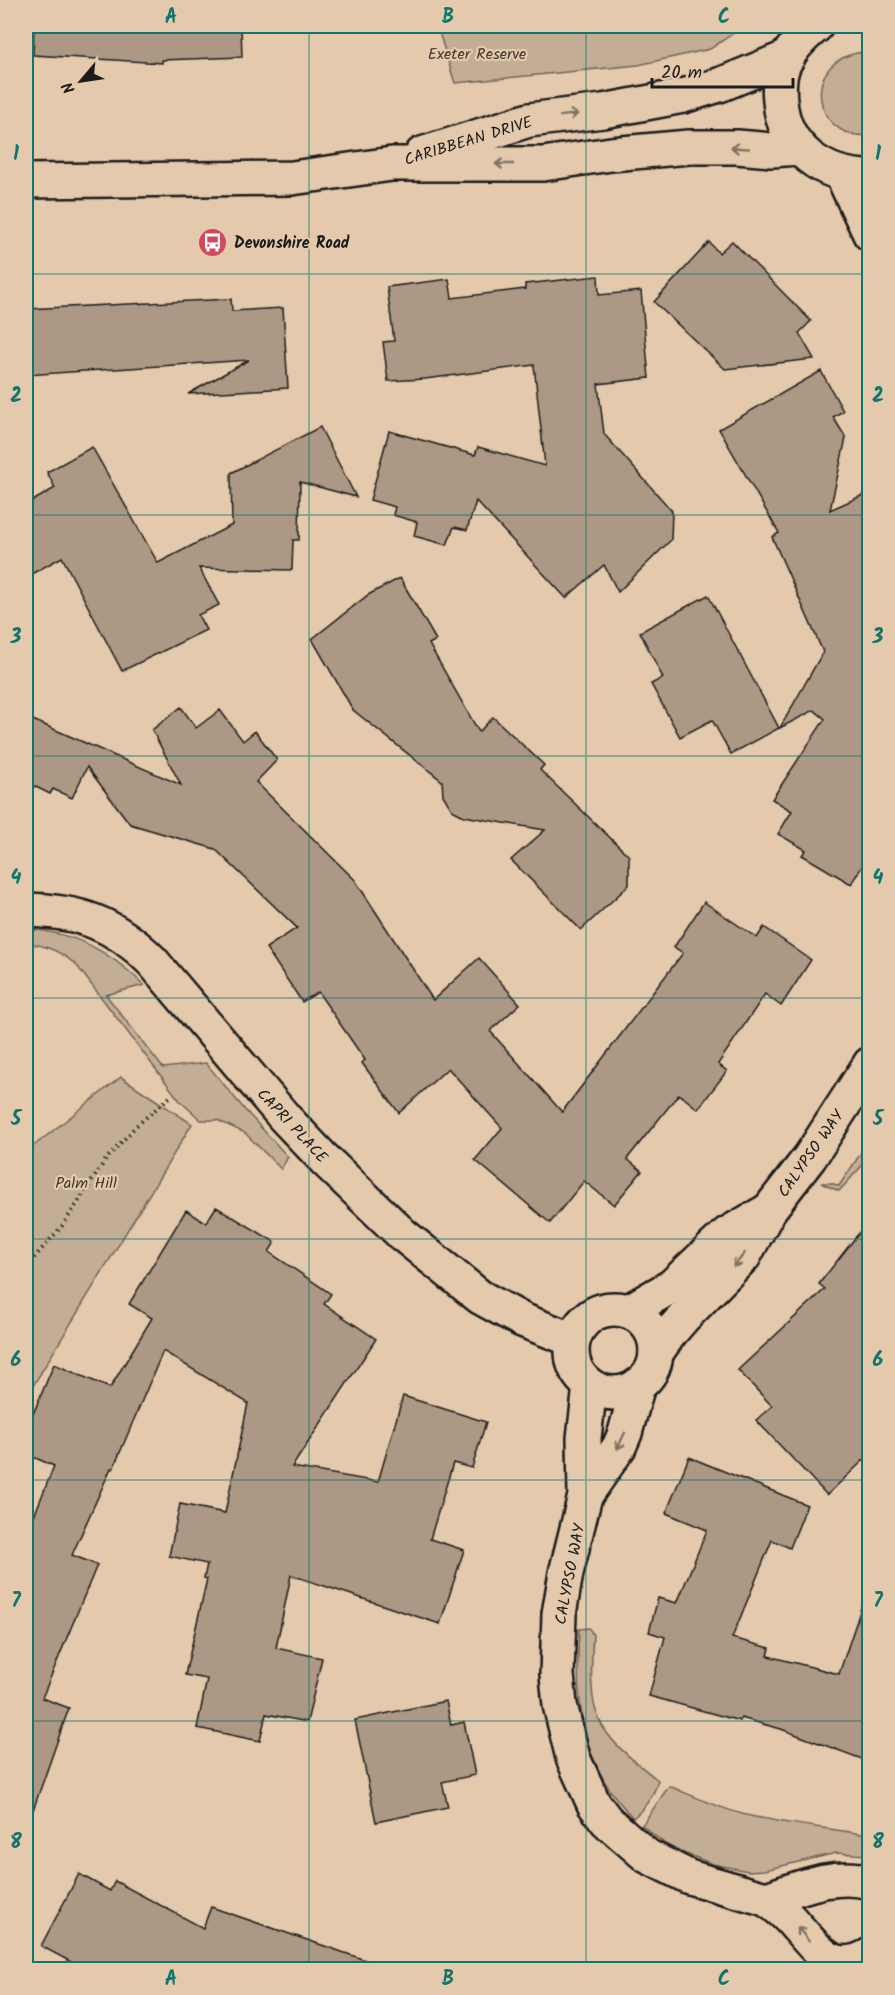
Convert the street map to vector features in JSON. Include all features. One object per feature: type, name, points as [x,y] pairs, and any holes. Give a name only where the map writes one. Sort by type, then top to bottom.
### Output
[{"type":"street","points":[[816,26],[796,45],[782,69],[781,111],[787,130],[798,148],[819,165],[856,176],[870,234]]},
{"type":"street","name":"CARIBBEAN DRIVE","points":[[392,164],[529,120],[603,111],[683,96],[722,84],[788,57]]},
{"type":"street","name":"CARIBBEAN DRIVE","points":[[26,181],[292,178],[392,164],[543,164],[611,154],[689,147],[772,150],[798,148]]},
{"type":"street","name":"CAPRI PLACE","points":[[26,910],[80,916],[99,922],[134,943],[152,961],[285,1118],[402,1234],[480,1297],[522,1320],[573,1340]]},
{"type":"street","name":"CALYPSO WAY","points":[[656,1353],[683,1317],[744,1256],[769,1210],[810,1157],[870,1064]]},
{"type":"street","name":"CALYPSO WAY","points":[[629,1311],[672,1286],[727,1234],[769,1210]]},
{"type":"street","points":[[615,1308],[629,1311],[641,1318],[650,1329],[655,1340],[654,1366],[648,1376],[627,1391],[615,1393],[602,1391],[590,1386],[581,1376],[572,1353],[573,1340],[579,1327],[601,1310],[615,1308]]},
{"type":"street","name":"CALYPSO WAY","points":[[585,1496],[619,1447],[638,1385]]},
{"type":"street","name":"CALYPSO WAY","points":[[590,1386],[584,1438],[585,1496],[566,1573],[559,1614],[557,1675],[566,1733],[583,1782],[594,1804],[607,1821],[647,1856],[689,1877],[766,1899],[788,1916],[822,1955],[835,1962],[850,1964],[870,1955]]},
{"type":"street","points":[[766,1899],[838,1878],[855,1878],[870,1882]]},
{"type":"path","points":[[26,1267],[63,1225],[107,1158],[136,1126],[170,1097]]},
{"type":"green space","name":"Exeter Reserve","points":[[437,26],[744,26],[710,49],[638,65],[455,83]]},
{"type":"green space","points":[[863,52],[870,53],[870,135],[851,134],[836,126],[826,114],[821,99],[822,84],[829,69],[842,58]]},
{"type":"green space","points":[[26,929],[60,934],[90,945],[118,962],[144,985],[106,995],[163,1068],[206,1063],[288,1157],[281,1169],[245,1133],[217,1120],[201,1120],[180,1101],[78,967],[54,950],[26,943]]},
{"type":"green space","name":"Palm Hill","points":[[121,1077],[192,1124],[34,1384],[26,1406],[26,1152]]},
{"type":"green space","points":[[869,1141],[869,1158],[839,1191],[821,1183],[839,1186]]},
{"type":"green space","points":[[589,1628],[593,1635],[592,1685],[599,1719],[619,1747],[658,1780],[648,1801],[633,1818],[613,1794],[599,1772],[585,1733],[579,1692],[578,1650],[579,1629]]},
{"type":"green space","points":[[669,1786],[742,1814],[869,1835],[869,1855],[836,1853],[765,1870],[748,1871],[713,1864],[665,1844],[642,1825]]},
{"type":"building","points":[[34,26],[241,26],[242,57],[162,60],[162,63],[33,55]]},
{"type":"building","points":[[732,241],[811,321],[799,333],[814,359],[725,369],[654,302],[709,242],[719,253]]},
{"type":"building","points":[[598,276],[599,295],[641,291],[649,378],[598,384],[604,434],[672,511],[671,540],[618,592],[604,565],[566,598],[476,501],[467,530],[454,527],[447,545],[414,536],[417,522],[393,515],[395,507],[370,500],[389,431],[475,455],[478,447],[545,466],[534,365],[425,379],[388,381],[383,342],[394,341],[387,287],[449,279],[452,298],[525,289],[525,284]]},
{"type":"building","points":[[231,299],[232,311],[283,308],[288,388],[188,394],[249,360],[26,375],[26,309]]},
{"type":"building","points":[[821,371],[843,411],[833,417],[846,438],[830,510],[870,492],[870,854],[851,884],[802,855],[806,850],[778,834],[792,811],[772,799],[825,719],[814,710],[780,728],[823,652],[772,537],[779,533],[719,429]]},
{"type":"building","points":[[320,427],[356,497],[300,482],[299,540],[293,540],[292,570],[199,568],[219,605],[198,615],[206,630],[122,671],[62,557],[26,577],[26,505],[55,488],[47,472],[92,447],[158,563],[232,525],[231,473]]},
{"type":"building","points":[[400,578],[436,640],[429,644],[479,732],[493,717],[544,765],[540,770],[629,856],[629,885],[581,930],[511,860],[545,830],[464,816],[452,810],[443,795],[442,781],[353,710],[312,639],[368,595]]},
{"type":"building","points":[[708,595],[779,728],[731,754],[712,720],[680,737],[651,684],[663,678],[640,632]]},
{"type":"building","points":[[181,707],[196,728],[220,710],[243,741],[255,731],[277,760],[256,782],[355,880],[433,1000],[479,958],[520,1004],[490,1031],[562,1112],[683,953],[674,947],[704,902],[757,938],[764,927],[811,960],[781,1006],[765,994],[718,1064],[727,1071],[698,1109],[679,1094],[627,1159],[642,1171],[614,1205],[584,1181],[550,1223],[475,1160],[502,1128],[448,1068],[399,1113],[362,1063],[365,1060],[318,992],[302,1002],[266,948],[297,928],[215,849],[130,824],[87,767],[72,798],[53,789],[50,794],[26,782],[26,717],[181,785],[152,730]]},
{"type":"building","points":[[216,1207],[275,1242],[269,1252],[331,1294],[324,1304],[376,1339],[292,1467],[378,1482],[403,1396],[486,1422],[472,1468],[453,1463],[430,1539],[464,1550],[440,1624],[291,1575],[276,1648],[322,1658],[307,1722],[266,1714],[260,1741],[197,1728],[207,1679],[185,1675],[207,1579],[204,1578],[207,1564],[169,1556],[180,1504],[225,1513],[248,1403],[163,1351],[113,1469],[111,1468],[72,1555],[97,1565],[42,1698],[69,1708],[31,1816],[26,1815],[26,1536],[54,1466],[26,1454],[26,1431],[54,1364],[110,1388],[152,1318],[129,1304],[186,1210],[206,1223]]},
{"type":"building","points":[[870,1219],[870,1454],[827,1495],[756,1420],[772,1406],[738,1370],[825,1289],[819,1284]]},
{"type":"building","points":[[689,1457],[807,1505],[790,1548],[772,1540],[732,1638],[770,1648],[768,1656],[839,1674],[863,1602],[870,1603],[870,1762],[781,1729],[741,1718],[740,1721],[649,1696],[665,1637],[649,1632],[658,1598],[677,1603],[707,1530],[666,1513]]},
{"type":"building","points":[[446,1701],[451,1725],[464,1722],[475,1775],[442,1782],[448,1807],[376,1822],[355,1720]]},
{"type":"building","points":[[79,1874],[110,1891],[115,1881],[203,1928],[211,1907],[377,1964],[376,1970],[86,1970],[41,1946]]},
{"type":"place","name":"Devonshire Road","points":[[213,242]]}]
